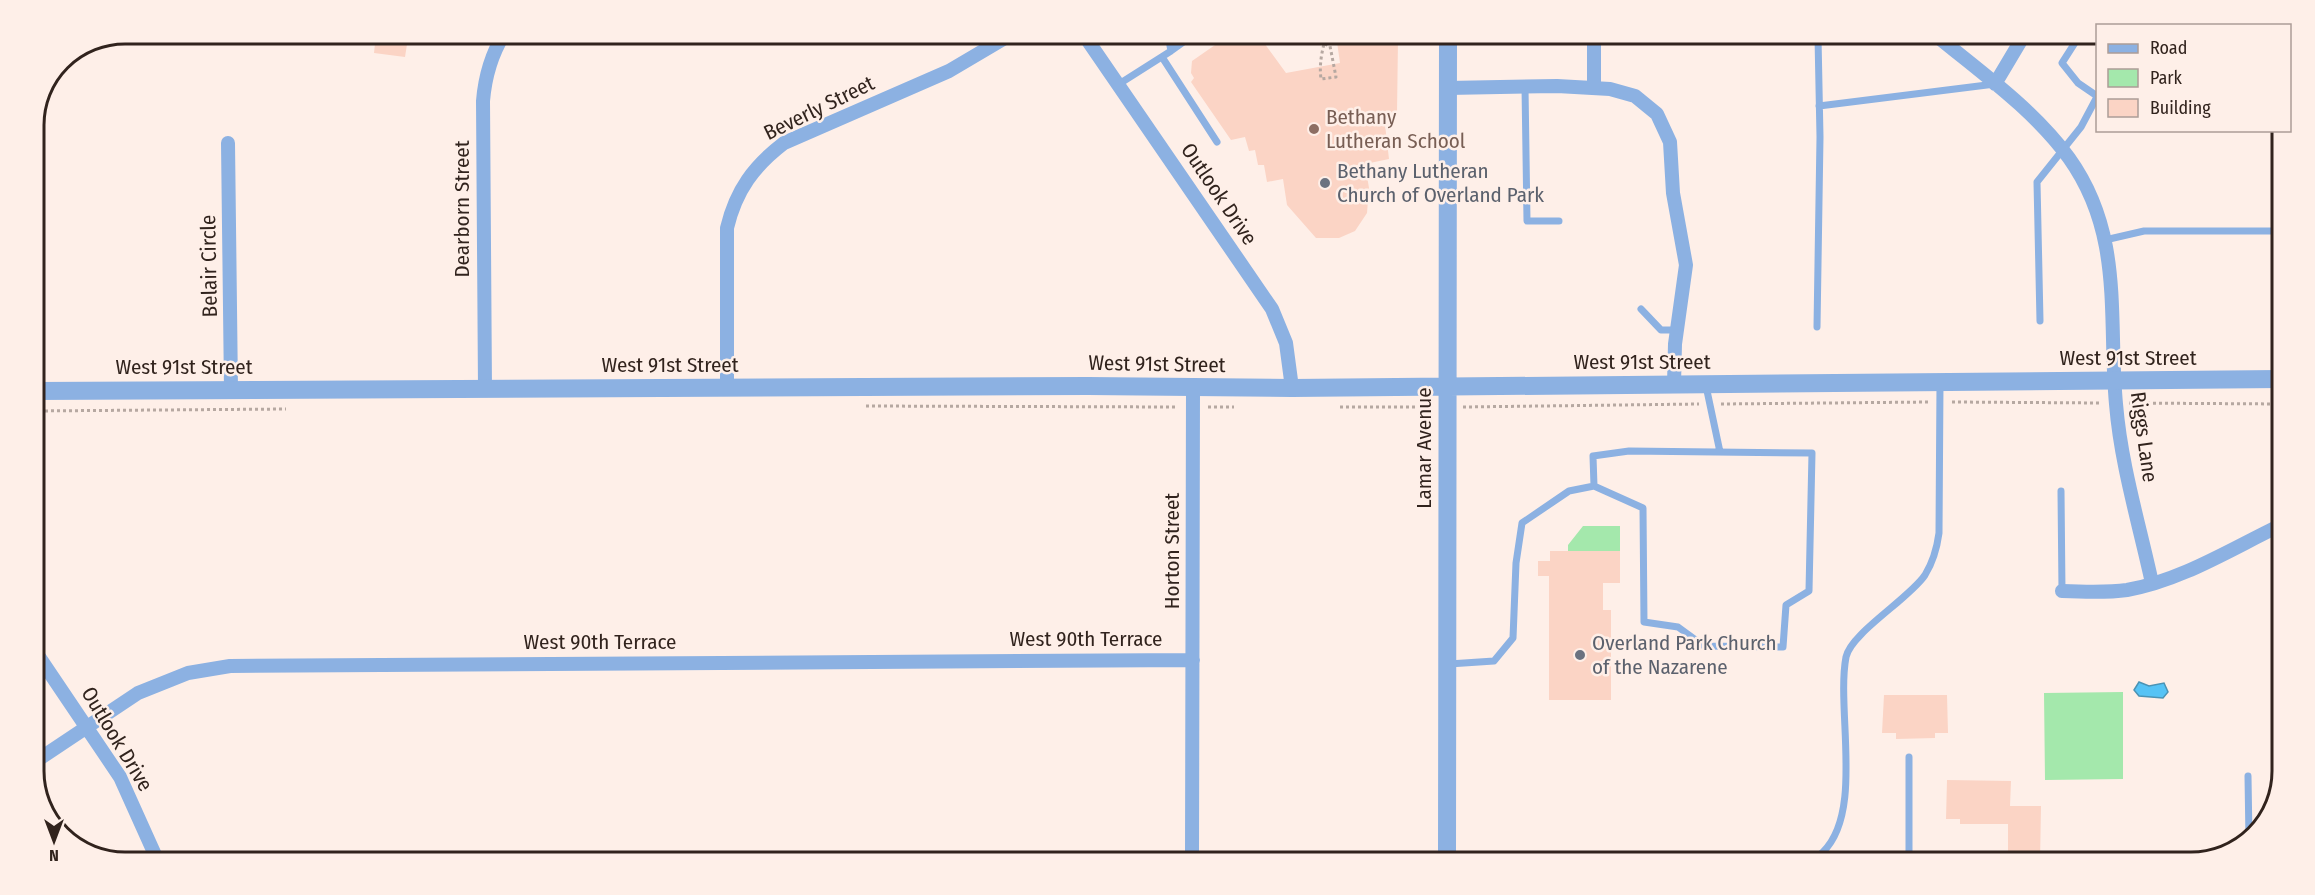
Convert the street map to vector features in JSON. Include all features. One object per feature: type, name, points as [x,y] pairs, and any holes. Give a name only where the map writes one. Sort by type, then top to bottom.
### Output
[{"type":"street","name":"Dearborn Street","points":[[485,389],[483,101],[485,78],[497,44]]},
{"type":"street","name":"Beverly Street","points":[[727,387],[727,228],[733,204],[746,179],[763,159],[784,143],[950,71],[995,44]]},
{"type":"street","name":"Outlook Drive","points":[[1090,44],[1272,309],[1286,343],[1292,388]]},
{"type":"street","name":"Lamar Avenue","points":[[1446,852],[1448,44]]},
{"type":"street","points":[[1594,44],[1594,88]]},
{"type":"street","name":"Riggs Lane","points":[[1946,44],[2040,124],[2063,152],[2088,192],[2105,240],[2114,296],[2116,404],[2130,493],[2152,583]]},
{"type":"street","points":[[1995,84],[2019,44]]},
{"type":"street","points":[[1448,88],[1594,88],[1623,91],[1635,96],[1657,114],[1670,142],[1673,193],[1686,265],[1674,384]]},
{"type":"street","name":"Belair Circle","points":[[228,143],[231,390]]},
{"type":"street","name":"West 91st Street","points":[[44,391],[727,387],[1292,388],[2271,379]]},
{"type":"street","name":"Horton Street","points":[[1192,852],[1193,387]]},
{"type":"street","points":[[2062,591],[2125,590],[2152,583],[2174,576],[2272,530]]},
{"type":"street","name":"West 90th Terrace","points":[[44,755],[138,693],[162,681],[188,673],[230,666],[1193,660]]},
{"type":"street","name":"Outlook Drive","points":[[44,664],[120,777],[154,852]]},
{"type":"lane","points":[[1170,44],[1171,51]]},
{"type":"lane","points":[[1119,84],[1181,44]]},
{"type":"lane","points":[[1817,327],[1820,106],[1818,44]]},
{"type":"lane","points":[[2074,44],[2062,63],[2078,83],[2096,95]]},
{"type":"lane","points":[[1162,57],[1217,142]]},
{"type":"lane","points":[[1820,106],[1995,84]]},
{"type":"lane","points":[[1526,87],[1527,221],[1559,221]]},
{"type":"lane","points":[[2040,321],[2037,182],[2063,152],[2096,98]]},
{"type":"lane","points":[[2105,240],[2144,231],[2271,231]]},
{"type":"lane","points":[[1641,309],[1661,330],[1678,330]]},
{"type":"lane","points":[[1824,852],[1841,822],[1846,777],[1843,685],[1846,654],[1865,632],[1924,577],[1936,552],[1939,533],[1940,382]]},
{"type":"lane","points":[[1706,384],[1720,452]]},
{"type":"lane","points":[[1447,664],[1494,661],[1514,638],[1516,563],[1522,523],[1569,491],[1594,486],[1643,508],[1644,622],[1678,627],[1704,646],[1783,647],[1786,605],[1809,591],[1812,453],[1629,452],[1593,456],[1594,486]]},
{"type":"lane","points":[[2061,491],[2062,591]]},
{"type":"lane","points":[[1910,757],[1911,852]]},
{"type":"lane","points":[[2248,776],[2249,827]]},
{"type":"path","points":[[1324,44],[1330,46],[1336,77],[1322,79],[1319,65],[1324,44]]},
{"type":"path","points":[[1330,407],[1940,402],[2271,404]]},
{"type":"path","points":[[855,406],[1239,407]]},
{"type":"path","points":[[44,411],[294,409]]},
{"type":"green space","points":[[1583,526],[1620,526],[1620,551],[1568,551],[1568,545]]},
{"type":"green space","points":[[2123,692],[2123,779],[2045,780],[2044,693]]},
{"type":"water","points":[[2139,682],[2149,686],[2164,683],[2168,692],[2163,698],[2139,696],[2134,690]]},
{"type":"building","points":[[375,44],[407,44],[405,57],[374,53]]},
{"type":"building","points":[[1216,44],[1265,44],[1286,73],[1340,63],[1337,44],[1398,44],[1397,113],[1384,116],[1389,159],[1365,164],[1369,188],[1367,213],[1355,231],[1339,238],[1316,238],[1287,205],[1283,179],[1267,182],[1264,165],[1258,165],[1255,150],[1249,151],[1245,137],[1231,140],[1191,82],[1194,78],[1191,73],[1192,61]]},
{"type":"building","name":"Overland Park Church of the Nazarene","points":[[1550,551],[1620,551],[1620,583],[1603,583],[1603,610],[1611,610],[1611,700],[1549,700],[1549,576],[1538,576],[1538,561],[1550,561]]},
{"type":"building","points":[[1884,695],[1947,695],[1948,733],[1935,733],[1935,738],[1896,739],[1896,733],[1882,733]]},
{"type":"building","points":[[1947,780],[2011,781],[2010,806],[2041,806],[2040,852],[2008,852],[2008,824],[1960,824],[1960,819],[1946,819]]},
{"type":"place","name":"Bethany Lutheran School","points":[[1314,129]]},
{"type":"place","name":"Bethany Lutheran Church of Overland Park","points":[[1325,183]]},
{"type":"place","name":"Overland Park Church of the Nazarene","points":[[1580,655]]}]
